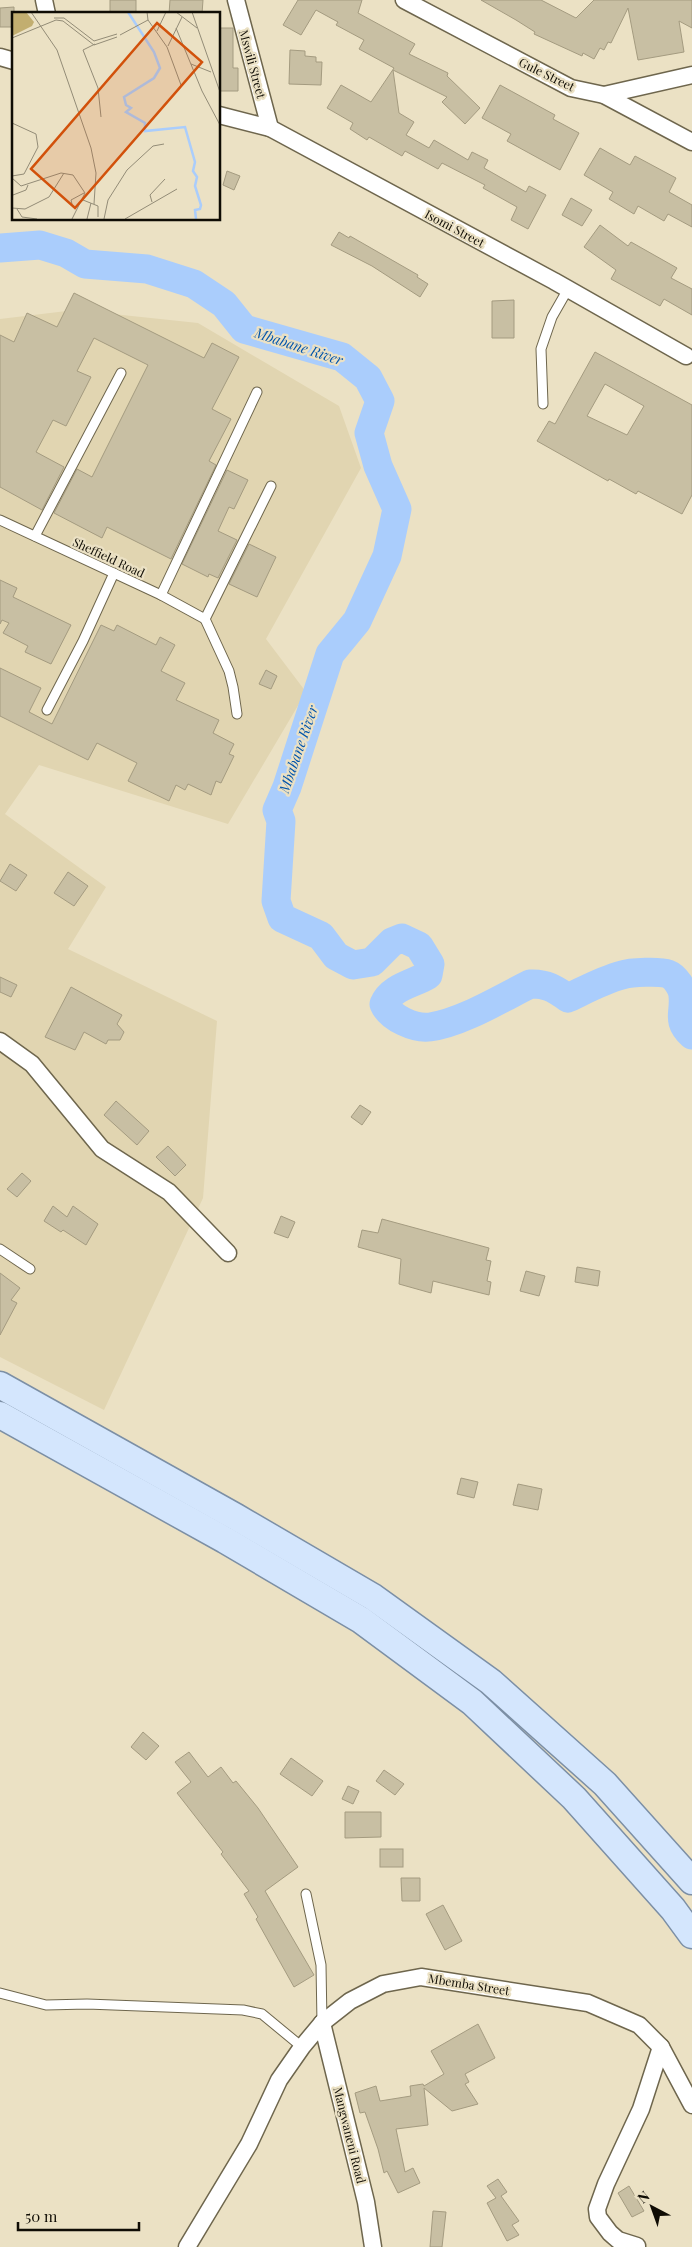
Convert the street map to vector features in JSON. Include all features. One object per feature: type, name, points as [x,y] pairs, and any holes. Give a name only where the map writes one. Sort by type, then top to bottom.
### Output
[{"type":"main road","points":[[0,1385],[236,1517],[381,1603],[490,1682],[604,1784],[692,1881]]},
{"type":"main road","points":[[0,1415],[224,1540],[361,1620],[472,1702],[574,1798],[673,1909],[692,1935]]},
{"type":"street","name":"Mswili Street","points":[[236,0],[270,128]]},
{"type":"street","name":"Gule Street","points":[[404,0],[572,88],[604,95],[692,142]]},
{"type":"street","points":[[604,95],[692,75]]},
{"type":"street","name":"Isomi Street","points":[[220,115],[270,128],[568,289],[689,357]]},
{"type":"street","points":[[0,1041],[32,1064],[102,1149],[168,1192],[228,1253]]},
{"type":"street","name":"Mbemba Street","points":[[187,2247],[249,2144],[279,2080],[302,2047],[322,2023],[350,2002],[383,1984],[421,1977],[588,2003],[639,2025],[661,2047],[692,2105]]},
{"type":"street","name":"Mangwaneni Road","points":[[322,2023],[366,2202],[373,2247]]},
{"type":"street","points":[[637,2246],[618,2240],[610,2233],[598,2217],[597,2209],[606,2184],[640,2109],[661,2047]]},
{"type":"lane","points":[[543,404],[541,349],[552,317],[568,289]]},
{"type":"lane","points":[[35,536],[121,373]]},
{"type":"lane","points":[[161,595],[257,392]]},
{"type":"lane","points":[[237,714],[229,671],[205,619],[271,486]]},
{"type":"lane","name":"Sheffield Road","points":[[0,520],[161,595],[205,619]]},
{"type":"lane","points":[[47,710],[83,641],[114,573]]},
{"type":"lane","points":[[0,1249],[30,1269]]},
{"type":"lane","points":[[306,1894],[321,1965],[322,2023]]},
{"type":"lane","points":[[0,1993],[46,2005],[87,2004],[243,2010],[262,2014],[302,2047]]},
{"type":"shaded area","points":[[75,310],[198,323],[339,406],[361,468],[266,639],[306,692],[228,824],[39,765],[5,814],[106,887],[68,949],[217,1021],[203,1198],[104,1410],[0,1357],[0,319]]},
{"type":"building","points":[[110,0],[136,0],[136,12],[110,12]]},
{"type":"building","points":[[170,0],[203,0],[202,12],[169,12]]},
{"type":"building","points":[[298,0],[362,0],[358,13],[415,44],[409,54],[448,73],[447,76],[480,108],[465,124],[442,102],[447,97],[393,70],[399,113],[414,122],[406,135],[429,148],[434,140],[468,160],[472,152],[488,160],[484,168],[526,192],[529,186],[546,195],[528,229],[511,220],[517,207],[483,188],[485,185],[442,163],[438,169],[405,151],[402,156],[369,137],[367,140],[350,129],[353,123],[327,108],[341,85],[371,102],[394,68],[359,49],[364,40],[336,25],[338,22],[316,10],[301,35],[283,25]]},
{"type":"building","points":[[481,0],[541,0],[576,18],[594,0],[692,0],[692,28],[679,21],[684,52],[638,60],[628,8],[611,43],[608,42],[604,50],[600,48],[594,59],[583,53],[582,56],[534,34],[535,32]]},
{"type":"building","points":[[14,7],[12,27],[0,27],[0,8]]},
{"type":"building","points":[[220,28],[233,28],[233,68],[238,68],[238,91],[220,91]]},
{"type":"building","points":[[290,50],[305,51],[305,56],[316,57],[316,62],[322,62],[321,85],[289,84]]},
{"type":"building","points":[[500,85],[555,115],[553,119],[579,133],[560,170],[507,141],[511,134],[482,118]]},
{"type":"building","points":[[600,148],[630,165],[635,156],[676,178],[669,192],[692,205],[692,227],[668,214],[664,221],[638,206],[634,214],[609,199],[613,192],[584,175]]},
{"type":"building","points":[[227,171],[240,176],[234,190],[223,185]]},
{"type":"building","points":[[571,198],[592,210],[582,226],[562,215]]},
{"type":"building","points":[[600,225],[628,246],[631,242],[677,268],[671,278],[692,289],[692,315],[664,299],[660,306],[611,279],[616,270],[584,247]]},
{"type":"building","points":[[339,232],[349,238],[350,236],[418,275],[417,277],[428,284],[420,297],[372,266],[331,245]]},
{"type":"building","points":[[74,293],[204,358],[212,343],[239,357],[212,409],[231,419],[209,461],[216,465],[171,559],[107,527],[102,538],[54,513],[77,469],[92,477],[148,365],[94,338],[77,371],[91,377],[66,426],[53,420],[36,452],[64,467],[42,510],[0,487],[0,335],[14,342],[27,313],[57,327]]},
{"type":"building","points":[[514,300],[514,338],[492,338],[492,301]]},
{"type":"building","points":[[595,352],[692,405],[692,495],[682,514],[638,491],[636,494],[609,479],[608,481],[537,441],[549,421],[555,424]],"holes":[[[605,384],[644,406],[627,435],[587,416]]]},
{"type":"building","points":[[227,470],[248,480],[234,509],[229,507],[218,531],[237,540],[218,578],[209,574],[208,577],[182,564]]},
{"type":"building","points":[[249,544],[276,557],[257,597],[229,584]]},
{"type":"building","points":[[0,580],[17,588],[13,597],[71,625],[51,664],[25,652],[28,646],[3,633],[9,623],[2,620],[0,624]]},
{"type":"building","points":[[101,625],[114,631],[117,625],[156,645],[160,637],[175,645],[161,671],[185,683],[176,700],[219,720],[213,733],[234,744],[229,754],[234,756],[221,783],[216,781],[211,795],[188,784],[185,790],[176,785],[169,801],[128,781],[137,763],[97,743],[88,760],[0,716],[0,668],[41,688],[29,712],[52,724]]},
{"type":"building","points":[[266,670],[277,676],[271,689],[259,684]]},
{"type":"building","points":[[10,864],[27,875],[16,891],[0,881]]},
{"type":"building","points":[[68,872],[88,886],[74,906],[54,893]]},
{"type":"building","points":[[0,977],[17,985],[11,997],[0,992]]},
{"type":"building","points":[[71,987],[122,1015],[117,1024],[124,1032],[120,1040],[108,1040],[106,1044],[84,1032],[75,1050],[45,1037]]},
{"type":"building","points":[[116,1101],[149,1131],[137,1145],[104,1115]]},
{"type":"building","points":[[360,1105],[371,1112],[362,1125],[351,1117]]},
{"type":"building","points":[[168,1146],[186,1165],[175,1176],[156,1157]]},
{"type":"building","points":[[22,1173],[31,1181],[17,1197],[7,1189]]},
{"type":"building","points":[[53,1206],[67,1217],[73,1206],[98,1224],[86,1245],[63,1230],[61,1232],[44,1221]]},
{"type":"building","points":[[281,1216],[295,1222],[288,1238],[274,1233]]},
{"type":"building","points":[[382,1219],[489,1248],[486,1260],[491,1261],[487,1281],[491,1282],[489,1295],[433,1281],[431,1293],[399,1284],[401,1259],[358,1247],[362,1230],[378,1233]]},
{"type":"building","points":[[577,1267],[600,1271],[598,1286],[575,1282]]},
{"type":"building","points":[[526,1271],[545,1276],[539,1296],[520,1291]]},
{"type":"building","points":[[0,1273],[20,1288],[11,1300],[17,1303],[0,1335]]},
{"type":"building","points":[[461,1478],[478,1482],[474,1498],[457,1494]]},
{"type":"building","points":[[518,1484],[542,1489],[538,1510],[513,1505]]},
{"type":"building","points":[[143,1732],[159,1746],[146,1760],[131,1747]]},
{"type":"building","points":[[189,1752],[208,1777],[221,1767],[233,1783],[236,1781],[258,1808],[298,1867],[265,1891],[314,1975],[294,1987],[244,1894],[249,1891],[221,1854],[223,1852],[177,1793],[191,1782],[175,1762]]},
{"type":"building","points":[[291,1758],[323,1781],[312,1796],[280,1774]]},
{"type":"building","points":[[384,1770],[404,1784],[395,1795],[376,1781]]},
{"type":"building","points":[[348,1786],[359,1791],[353,1804],[342,1799]]},
{"type":"building","points":[[345,1812],[381,1812],[381,1837],[345,1838]]},
{"type":"building","points":[[380,1849],[403,1849],[403,1867],[380,1867]]},
{"type":"building","points":[[401,1878],[420,1878],[420,1901],[402,1901]]},
{"type":"building","points":[[443,1905],[462,1941],[445,1950],[426,1914]]},
{"type":"building","points":[[478,2024],[495,2058],[465,2074],[469,2082],[465,2084],[478,2104],[452,2111],[424,2088],[428,2125],[396,2129],[405,2172],[413,2168],[420,2183],[398,2193],[387,2171],[384,2173],[365,2112],[360,2113],[355,2093],[376,2086],[380,2101],[411,2096],[410,2086],[423,2084],[424,2086],[444,2074],[431,2051]]},
{"type":"building","points":[[498,2179],[507,2192],[501,2196],[519,2221],[512,2225],[519,2235],[507,2241],[487,2203],[496,2198],[487,2186]]},
{"type":"building","points":[[629,2186],[644,2211],[632,2217],[618,2193]]},
{"type":"building","points":[[433,2211],[446,2212],[442,2247],[430,2247]]},
{"type":"waterway","name":"Mbabane River","points":[[0,248],[40,245],[66,253],[85,264],[147,269],[194,284],[224,304],[244,329],[342,357],[368,378],[380,401],[369,433],[378,466],[397,509],[387,556],[357,621],[330,654],[287,787],[277,810],[281,821],[276,901],[282,918],[321,936],[336,956],[353,965],[372,962],[392,942],[402,938],[419,946],[430,964],[428,975],[397,990],[387,998],[384,1004],[397,1018],[417,1026],[430,1027],[455,1021],[530,984],[541,984],[550,987],[568,998],[615,977],[632,973],[652,972],[668,974],[674,978],[682,990],[682,1017],[684,1025],[692,1035]]}]
